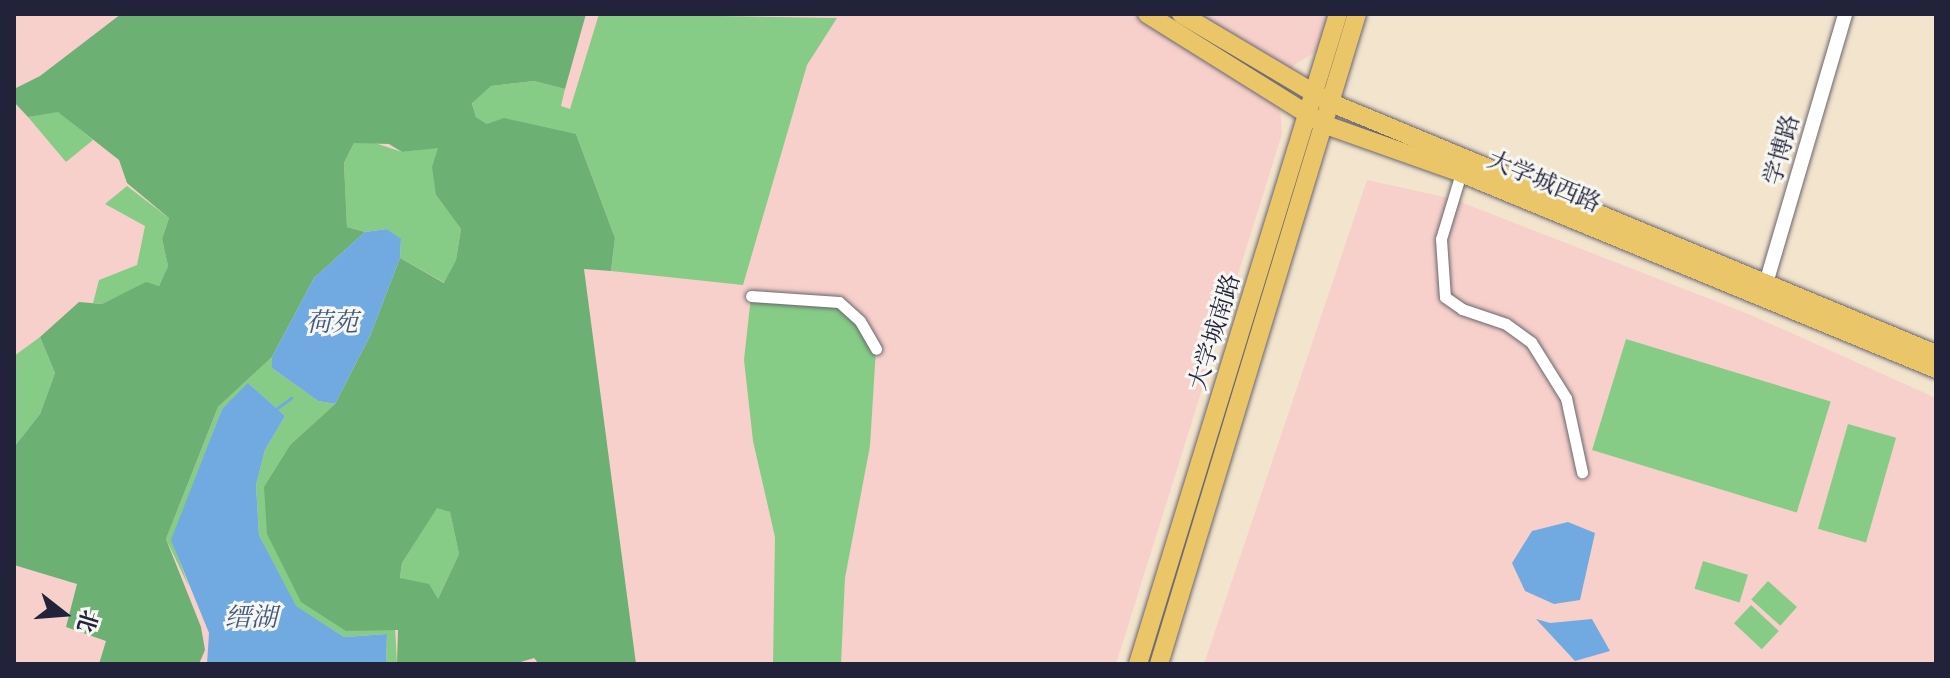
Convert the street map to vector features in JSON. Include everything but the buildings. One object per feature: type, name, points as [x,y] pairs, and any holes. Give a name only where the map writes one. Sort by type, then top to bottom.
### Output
[{"type":"main road","name":"大学城西路","points":[[1147,14],[1323,124],[1461,173],[1763,291],[1936,354]]},
{"type":"main road","name":"大学城西路","points":[[1181,14],[1321,98],[1936,369]]},
{"type":"main road","name":"大学城南路","points":[[1159,664],[1323,124],[1321,98],[1338,14]]},
{"type":"main road","name":"大学城南路","points":[[1138,664],[1306,114],[1321,98],[1357,14]]},
{"type":"street","name":"学博路","points":[[1763,291],[1845,14]]},
{"type":"street","points":[[1461,173],[1441,239],[1445,297],[1462,309],[1506,324],[1531,342],[1566,398],[1582,472]]},
{"type":"street","points":[[751,296],[839,302],[860,321],[876,349]]},
{"type":"shaded area","points":[[14,14],[1328,14],[1317,51],[1294,65],[1280,106],[1282,134],[1116,664],[14,664]]},
{"type":"shaded area","points":[[1367,180],[1453,199],[1751,315],[1936,398],[1936,664],[1204,664]]},
{"type":"green space","points":[[121,14],[586,14],[565,89],[534,81],[491,86],[472,103],[476,117],[487,124],[504,118],[576,134],[615,238],[611,271],[584,269],[636,664],[539,664],[534,658],[514,664],[397,664],[398,630],[346,631],[301,602],[267,534],[264,487],[291,444],[335,404],[370,336],[400,258],[444,283],[456,260],[461,229],[436,195],[432,167],[438,148],[402,152],[389,144],[354,143],[344,163],[347,227],[365,232],[314,278],[272,357],[218,407],[166,539],[201,627],[205,650],[199,664],[99,664],[106,641],[66,627],[77,584],[14,565],[14,447],[40,414],[55,373],[40,337],[79,302],[102,304],[146,282],[159,286],[168,266],[162,239],[169,218],[127,183],[119,160],[58,112],[28,117],[14,102],[14,89],[40,76]],"holes":[[[437,508],[450,512],[459,554],[438,599],[429,584],[400,578],[402,563]]]},
{"type":"green space","points":[[599,14],[837,18],[807,65],[743,285],[611,271],[615,238],[576,134],[487,124],[476,117],[472,102],[491,86],[534,81],[565,89],[561,106],[570,109]]},
{"type":"green space","points":[[58,111],[93,140],[66,162],[28,117]]},
{"type":"green space","points":[[369,141],[402,152],[439,147],[436,195],[461,229],[456,260],[445,283],[400,258],[401,240],[387,229],[365,232],[347,227],[344,163],[354,143]]},
{"type":"green space","points":[[127,186],[169,218],[162,239],[168,266],[159,286],[146,283],[102,304],[93,303],[99,280],[137,265],[145,226],[105,204]]},
{"type":"green space","points":[[751,296],[839,302],[876,349],[870,446],[845,578],[841,664],[773,664],[775,537],[753,441],[744,360]]},
{"type":"green space","points":[[40,337],[55,373],[40,414],[14,447],[14,356]]},
{"type":"green space","points":[[1626,339],[1831,402],[1797,512],[1592,450]]},
{"type":"green space","points":[[272,357],[272,368],[318,401],[335,404],[291,444],[346,631],[395,627],[397,664],[386,664],[387,634],[344,637],[295,606],[259,535],[256,485],[265,450],[285,416],[249,384],[222,409],[172,540],[189,587],[166,539],[218,407]]},
{"type":"green space","points":[[1848,424],[1896,438],[1866,543],[1818,529]]},
{"type":"green space","points":[[437,507],[450,512],[459,554],[438,599],[400,579],[402,563]]},
{"type":"green space","points":[[1703,561],[1748,575],[1739,602],[1695,589]]},
{"type":"green space","points":[[1768,581],[1797,607],[1780,626],[1751,600]]},
{"type":"green space","points":[[1751,605],[1779,631],[1762,649],[1734,623]]},
{"type":"water","name":"荷苑","points":[[387,229],[401,239],[400,258],[370,336],[335,404],[318,401],[272,368],[272,357],[314,278],[365,232]]},
{"type":"water","name":"缙湖","points":[[248,383],[285,416],[265,450],[256,485],[259,535],[296,606],[344,637],[387,634],[386,664],[207,664],[209,633],[171,540],[222,409]]},
{"type":"water","points":[[1568,522],[1595,533],[1580,600],[1554,604],[1525,591],[1512,563],[1532,531]]},
{"type":"water","points":[[1536,619],[1550,623],[1592,619],[1610,651],[1575,661]]},
{"type":"waterway","points":[[276,409],[291,398]]}]
